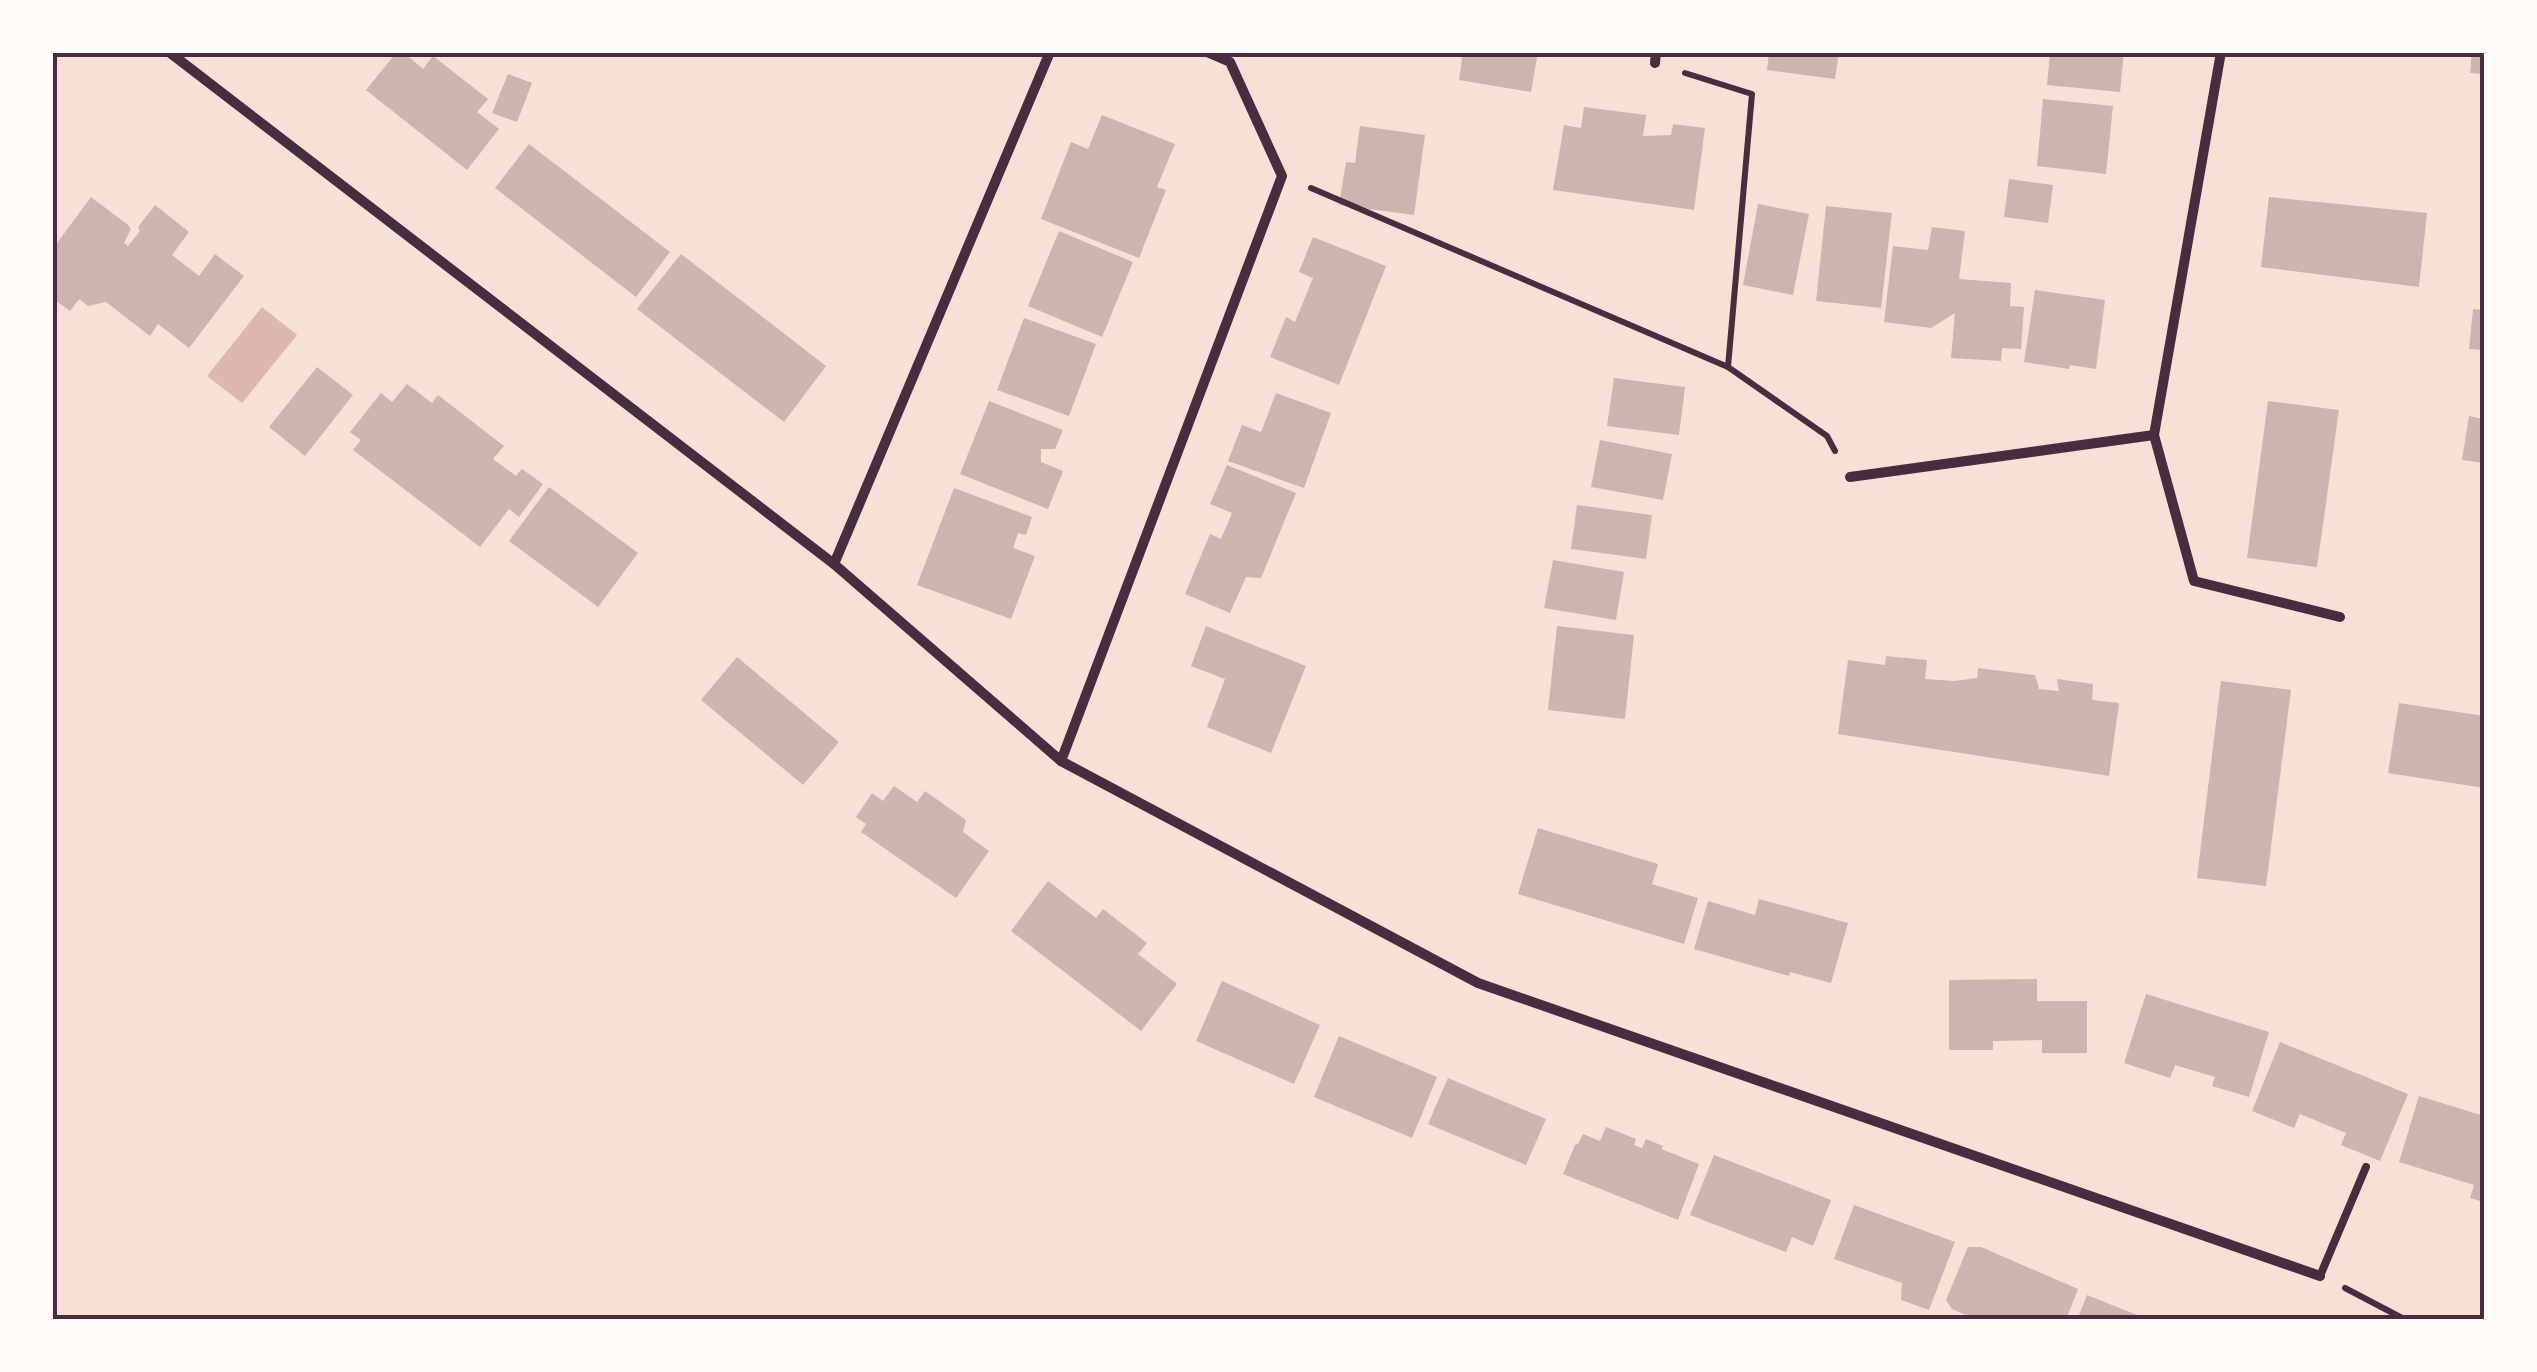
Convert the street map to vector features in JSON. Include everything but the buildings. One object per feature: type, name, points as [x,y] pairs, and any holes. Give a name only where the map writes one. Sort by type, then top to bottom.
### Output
[{"type":"street","points":[[168,52],[834,564],[1060,761],[1478,983],[2320,1276]]},
{"type":"street","points":[[834,564],[1050,52]]},
{"type":"street","points":[[1060,761],[1282,176],[1230,62],[1208,52]]},
{"type":"street","points":[[2220,52],[2154,435],[2194,581],[2340,616]]},
{"type":"street","points":[[1850,477],[2154,435]]},
{"type":"lane","points":[[2320,1276],[2366,1168]]},
{"type":"path","points":[[1655,58],[1752,94],[1728,367]]},
{"type":"path","points":[[1282,176],[1728,367],[1827,436],[1850,477]]},
{"type":"path","points":[[2320,1276],[2406,1320]]},
{"type":"shaded area","points":[[262,307],[297,335],[242,403],[207,376]]}]
